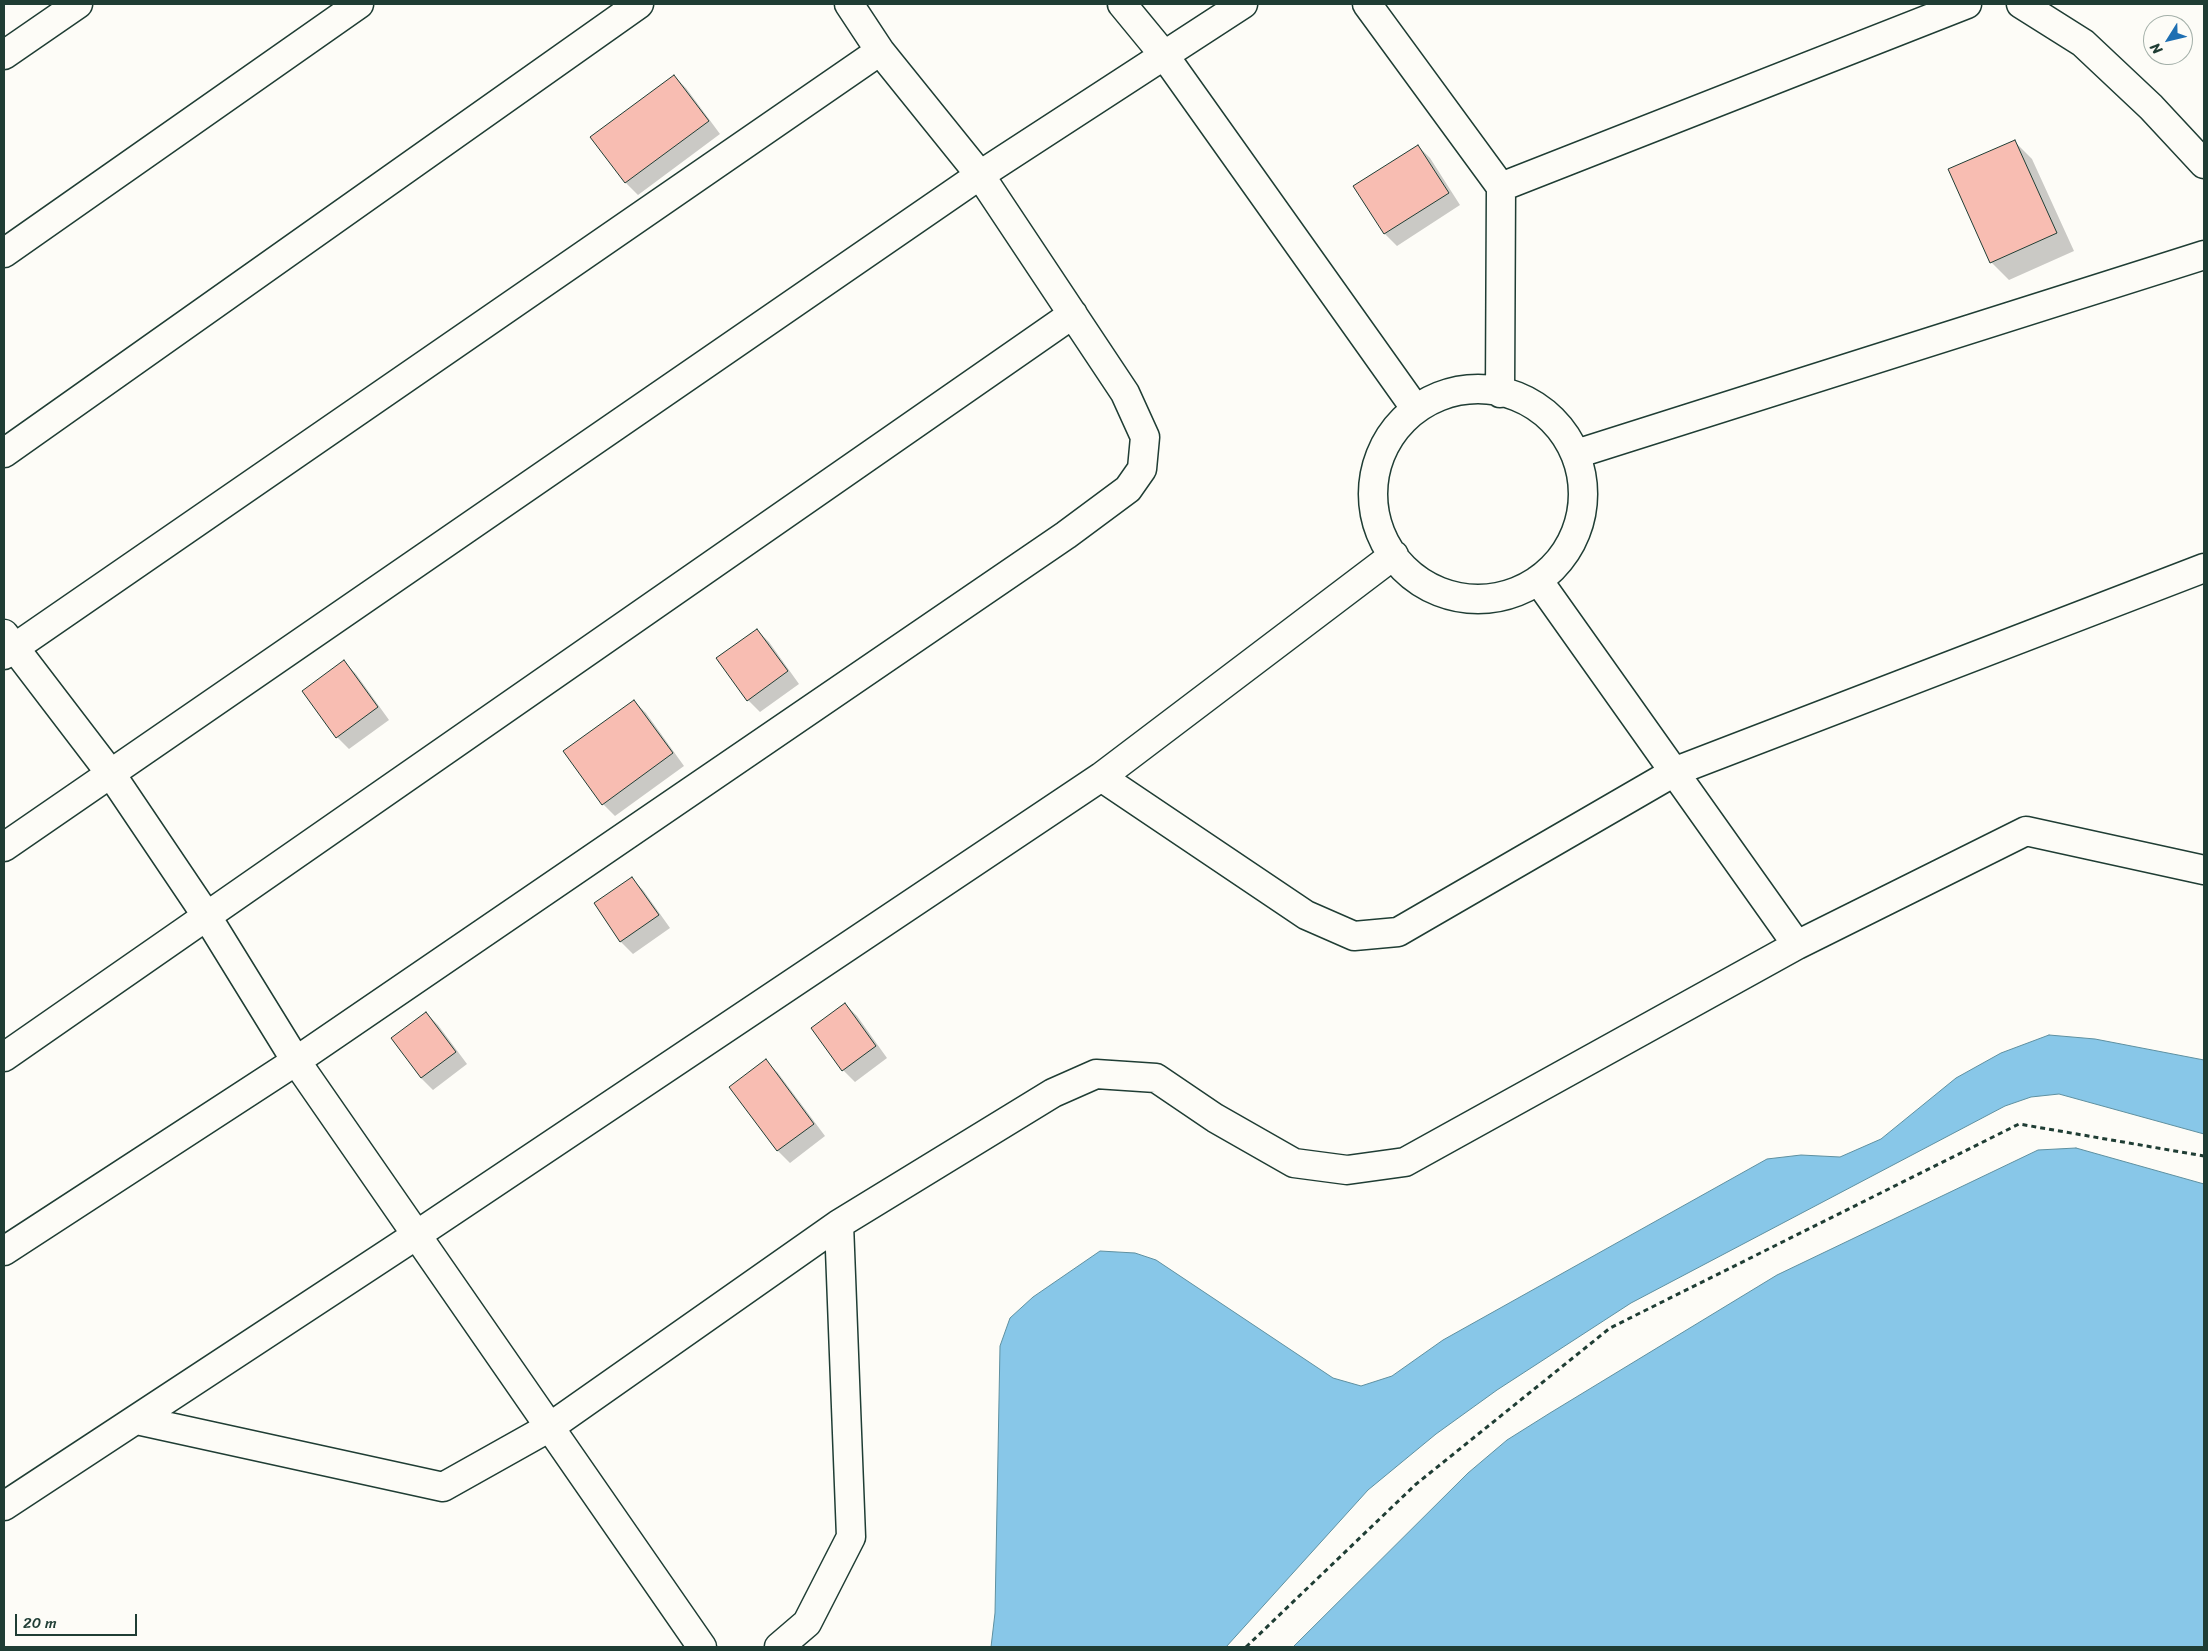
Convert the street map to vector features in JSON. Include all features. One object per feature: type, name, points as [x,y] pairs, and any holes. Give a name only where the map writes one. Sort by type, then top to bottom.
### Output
[{"type":"street","points":[[4,55],[78,4]]},
{"type":"street","points":[[4,254],[359,4]]},
{"type":"street","points":[[4,453],[640,4]]},
{"type":"street","points":[[4,1251],[296,1061],[1058,540],[1128,489],[1142,469],[1144,437],[1125,393],[980,175],[880,51],[848,4]]},
{"type":"street","points":[[1122,4],[1164,55],[1415,408]]},
{"type":"street","points":[[4,847],[980,175],[1242,4]]},
{"type":"street","points":[[1367,4],[1501,188],[1500,393]]},
{"type":"street","points":[[1501,188],[1967,4]]},
{"type":"street","points":[[2020,4],[2083,43],[2151,107],[2204,164]]},
{"type":"street","points":[[702,1647],[418,1234],[296,1061],[206,915],[111,774],[7,645],[880,51]]},
{"type":"street","points":[[1576,454],[2204,255]]},
{"type":"street","points":[[4,1057],[1073,314]]},
{"type":"street","points":[[1484,388],[1500,393],[1532,403],[1570,442],[1576,454],[1584,497],[1574,540],[1548,574],[1516,593],[1479,600],[1443,594],[1407,572],[1382,539],[1372,492],[1385,442],[1415,408],[1440,394],[1484,388]]},
{"type":"street","points":[[4,1506],[418,1234],[1101,777],[1394,555]]},
{"type":"street","points":[[1101,777],[1306,915],[1354,936],[1398,932],[1676,771],[2204,568]]},
{"type":"street","points":[[1538,580],[1676,771],[1797,945]]},
{"type":"street","points":[[137,1420],[443,1487],[550,1426],[839,1224],[1053,1094],[1096,1074],[1156,1078],[1215,1118],[1294,1163],[1347,1170],[1405,1162],[1797,945],[2026,831],[2204,870]]},
{"type":"street","points":[[779,1647],[807,1623],[850,1537],[839,1224]]},
{"type":"path","points":[[1246,1647],[1416,1485],[1610,1328],[2019,1124],[2204,1156]]},
{"type":"water","points":[[2049,1035],[2095,1039],[2204,1060],[2204,1134],[2059,1094],[2031,1097],[2005,1106],[1631,1303],[1497,1390],[1436,1434],[1368,1490],[1226,1647],[991,1647],[995,1613],[1000,1346],[1010,1318],[1033,1297],[1100,1251],[1135,1253],[1156,1260],[1333,1378],[1361,1386],[1392,1376],[1443,1340],[1767,1159],[1801,1155],[1840,1157],[1881,1139],[1956,1078],[2001,1053]]},
{"type":"water","points":[[2076,1148],[2204,1184],[2204,1647],[1293,1647],[1468,1473],[1507,1440],[1777,1275],[2038,1150]]},
{"type":"building","points":[[674,75],[709,121],[625,183],[590,137]]},
{"type":"building","points":[[2015,140],[2057,233],[1990,263],[1948,169]]},
{"type":"building","points":[[1418,145],[1449,193],[1384,234],[1353,186]]},
{"type":"building","points":[[757,629],[788,671],[747,701],[716,658]]},
{"type":"building","points":[[344,660],[378,707],[336,738],[302,691]]},
{"type":"building","points":[[634,700],[673,753],[602,805],[563,751]]},
{"type":"building","points":[[632,877],[659,915],[620,942],[594,903]]},
{"type":"building","points":[[845,1003],[876,1046],[842,1071],[811,1028]]},
{"type":"building","points":[[426,1012],[456,1052],[421,1078],[391,1038]]},
{"type":"building","points":[[766,1059],[814,1124],[777,1151],[729,1087]]}]
